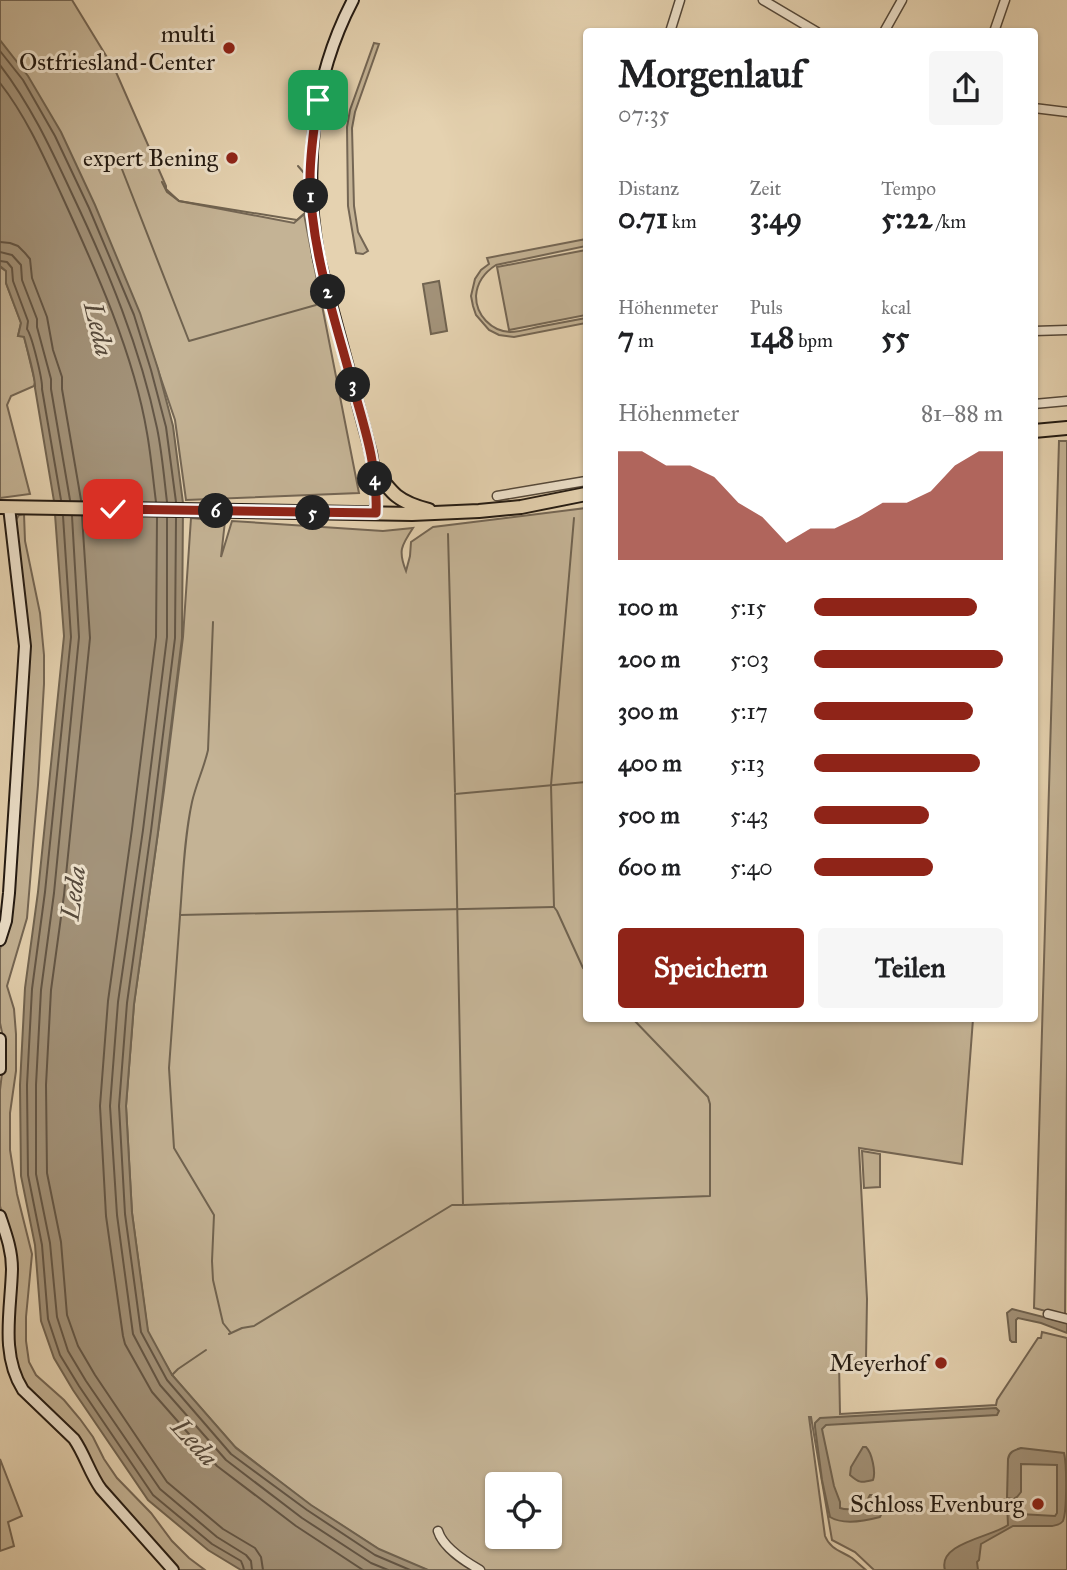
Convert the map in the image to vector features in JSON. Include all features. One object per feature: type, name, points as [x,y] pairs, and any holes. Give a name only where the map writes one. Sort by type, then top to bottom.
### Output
[{"type":"main road","points":[[1038,431],[1067,428]]},
{"type":"main road","points":[[374,469],[400,499],[439,513]]},
{"type":"main road","points":[[5,507],[439,513],[521,507],[583,496]]},
{"type":"street","points":[[353,0],[332,47],[324,74],[314,126],[310,178],[319,259],[366,432],[374,469],[376,513]]},
{"type":"street","points":[[671,28],[680,0]]},
{"type":"street","points":[[886,28],[902,0]]},
{"type":"street","points":[[995,28],[1005,0]]},
{"type":"street","points":[[768,1],[811,28]]},
{"type":"street","points":[[1038,108],[1067,111]]},
{"type":"street","points":[[1038,331],[1067,330]]},
{"type":"street","points":[[1038,404],[1067,401]]},
{"type":"street","points":[[497,496],[583,482]]},
{"type":"street","points":[[0,940],[6,920],[9,893],[25,646],[5,507]]},
{"type":"street","points":[[0,1039],[0,1069]]},
{"type":"street","points":[[0,1216],[11,1256],[7,1345],[16,1381],[74,1439],[101,1489],[173,1570]]},
{"type":"street","points":[[1048,1314],[1067,1319]]},
{"type":"street","points":[[438,1531],[439,1536],[454,1552],[480,1570]]},
{"type":"shaded area","points":[[0,0],[72,0],[116,72],[166,189],[179,201],[294,223],[304,214],[359,493],[186,500],[175,420],[145,332],[0,47]]},
{"type":"shaded area","points":[[374,43],[379,44],[352,128],[354,206],[358,232],[368,251],[363,254],[356,253],[348,206],[347,127],[350,110]]},
{"type":"shaded area","points":[[583,240],[583,247],[496,265],[482,278],[476,296],[479,310],[486,321],[503,331],[517,332],[583,319],[583,324],[514,337],[499,335],[489,330],[476,315],[471,296],[475,279],[489,264],[487,258]]},
{"type":"shaded area","points":[[583,251],[583,316],[509,330],[497,267]]},
{"type":"shaded area","points":[[0,267],[6,271],[6,283],[21,323],[18,336],[24,336],[35,382],[34,386],[11,396],[7,405],[30,494],[0,498]]},
{"type":"shaded area","points":[[1059,441],[1067,441],[1065,1316],[1034,1308]]},
{"type":"shaded area","points":[[583,508],[583,1022],[973,1022],[962,1164],[859,1148],[867,1299],[866,1359],[839,1362],[840,1414],[996,1405],[1038,1338],[1041,1338],[1042,1332],[1067,1338],[1067,1570],[874,1570],[855,1552],[832,1540],[809,1417],[825,1536],[833,1547],[866,1570],[427,1570],[383,1552],[310,1505],[234,1446],[172,1375],[148,1334],[132,1213],[126,1106],[134,1004],[183,637],[191,518],[225,521],[221,557],[232,521],[383,531],[413,528],[402,549],[406,571],[411,542],[433,527]]},
{"type":"shaded area","points":[[24,514],[25,541],[40,613],[44,684],[27,918],[7,986],[14,1009],[16,1034],[10,1150],[17,1194],[32,1254],[26,1317],[29,1362],[36,1375],[64,1400],[80,1419],[117,1478],[151,1513],[172,1541],[205,1570],[178,1570],[109,1494],[91,1464],[28,1390],[10,1352],[13,1251],[0,1206],[3,1037],[0,1023],[0,949],[9,919],[25,723],[16,520],[19,515]]},
{"type":"shaded area","points":[[862,1151],[880,1154],[880,1187],[864,1188]]},
{"type":"shaded area","points":[[0,1459],[22,1516],[8,1522],[14,1546],[0,1551]]},
{"type":"water","name":"Leda","points":[[0,40],[28,76],[61,132],[140,313],[173,426],[183,503],[182,638],[134,1004],[126,1106],[132,1213],[148,1331],[172,1375],[236,1448],[311,1505],[379,1549],[428,1570],[241,1570],[208,1550],[148,1500],[73,1390],[54,1358],[41,1321],[35,1245],[21,1176],[20,1085],[25,988],[38,892],[64,636],[54,501],[34,378],[24,337],[18,336],[21,323],[6,283],[6,271],[0,266]]},
{"type":"water","points":[[439,281],[447,331],[431,334],[423,284]]},
{"type":"water","points":[[1012,1309],[1067,1323],[1067,1333],[1018,1318],[1016,1342],[1012,1342],[1007,1313]]},
{"type":"water","points":[[996,1408],[999,1411],[997,1415],[826,1425],[822,1429],[840,1508],[863,1506],[870,1495],[873,1495],[882,1508],[880,1517],[861,1521],[848,1522],[830,1517],[815,1427],[820,1418]]},
{"type":"water","points":[[863,1447],[866,1447],[870,1454],[874,1472],[873,1480],[863,1482],[850,1475],[851,1467]]},
{"type":"water","points":[[1021,1448],[1064,1453],[1066,1488],[1063,1521],[1052,1526],[1013,1526],[981,1544],[978,1570],[945,1570],[949,1553],[957,1547],[1008,1525],[1007,1503],[1012,1503],[1013,1499],[1007,1498],[1008,1459],[1011,1453]],"holes":[[[1021,1464],[1057,1465],[1055,1516],[1018,1513],[1015,1498],[1021,1492]]]},
{"type":"waterway","points":[[118,159],[189,341],[316,305]]},
{"type":"waterway","points":[[162,182],[167,192],[179,201],[297,220],[305,213],[304,173],[298,166]]},
{"type":"waterway","points":[[574,518],[551,785],[554,907],[583,968]]},
{"type":"waterway","points":[[448,534],[455,792]]},
{"type":"waterway","points":[[213,622],[208,750],[189,816],[180,915],[554,907]]},
{"type":"waterway","points":[[229,1334],[254,1326],[452,1205],[463,1205],[455,794],[583,782]]},
{"type":"waterway","points":[[180,916],[169,1068],[174,1148],[214,1215],[213,1280],[223,1323],[231,1333]]},
{"type":"waterway","points":[[464,1205],[710,1196],[708,1097],[636,1022]]},
{"type":"waterway","points":[[172,1375],[206,1350]]},
{"type":"place","name":"multi Ostfriesland-Center","points":[[229,48]]},
{"type":"place","name":"expert Bening","points":[[232,158]]},
{"type":"place","name":"Meyerhof","points":[[941,1363]]},
{"type":"place","name":"Schloss Evenburg","points":[[1038,1504]]},
{"type":"route","points":[[113,509],[376,513],[372,453],[319,259],[315,234],[310,178],[318,100]]}]
